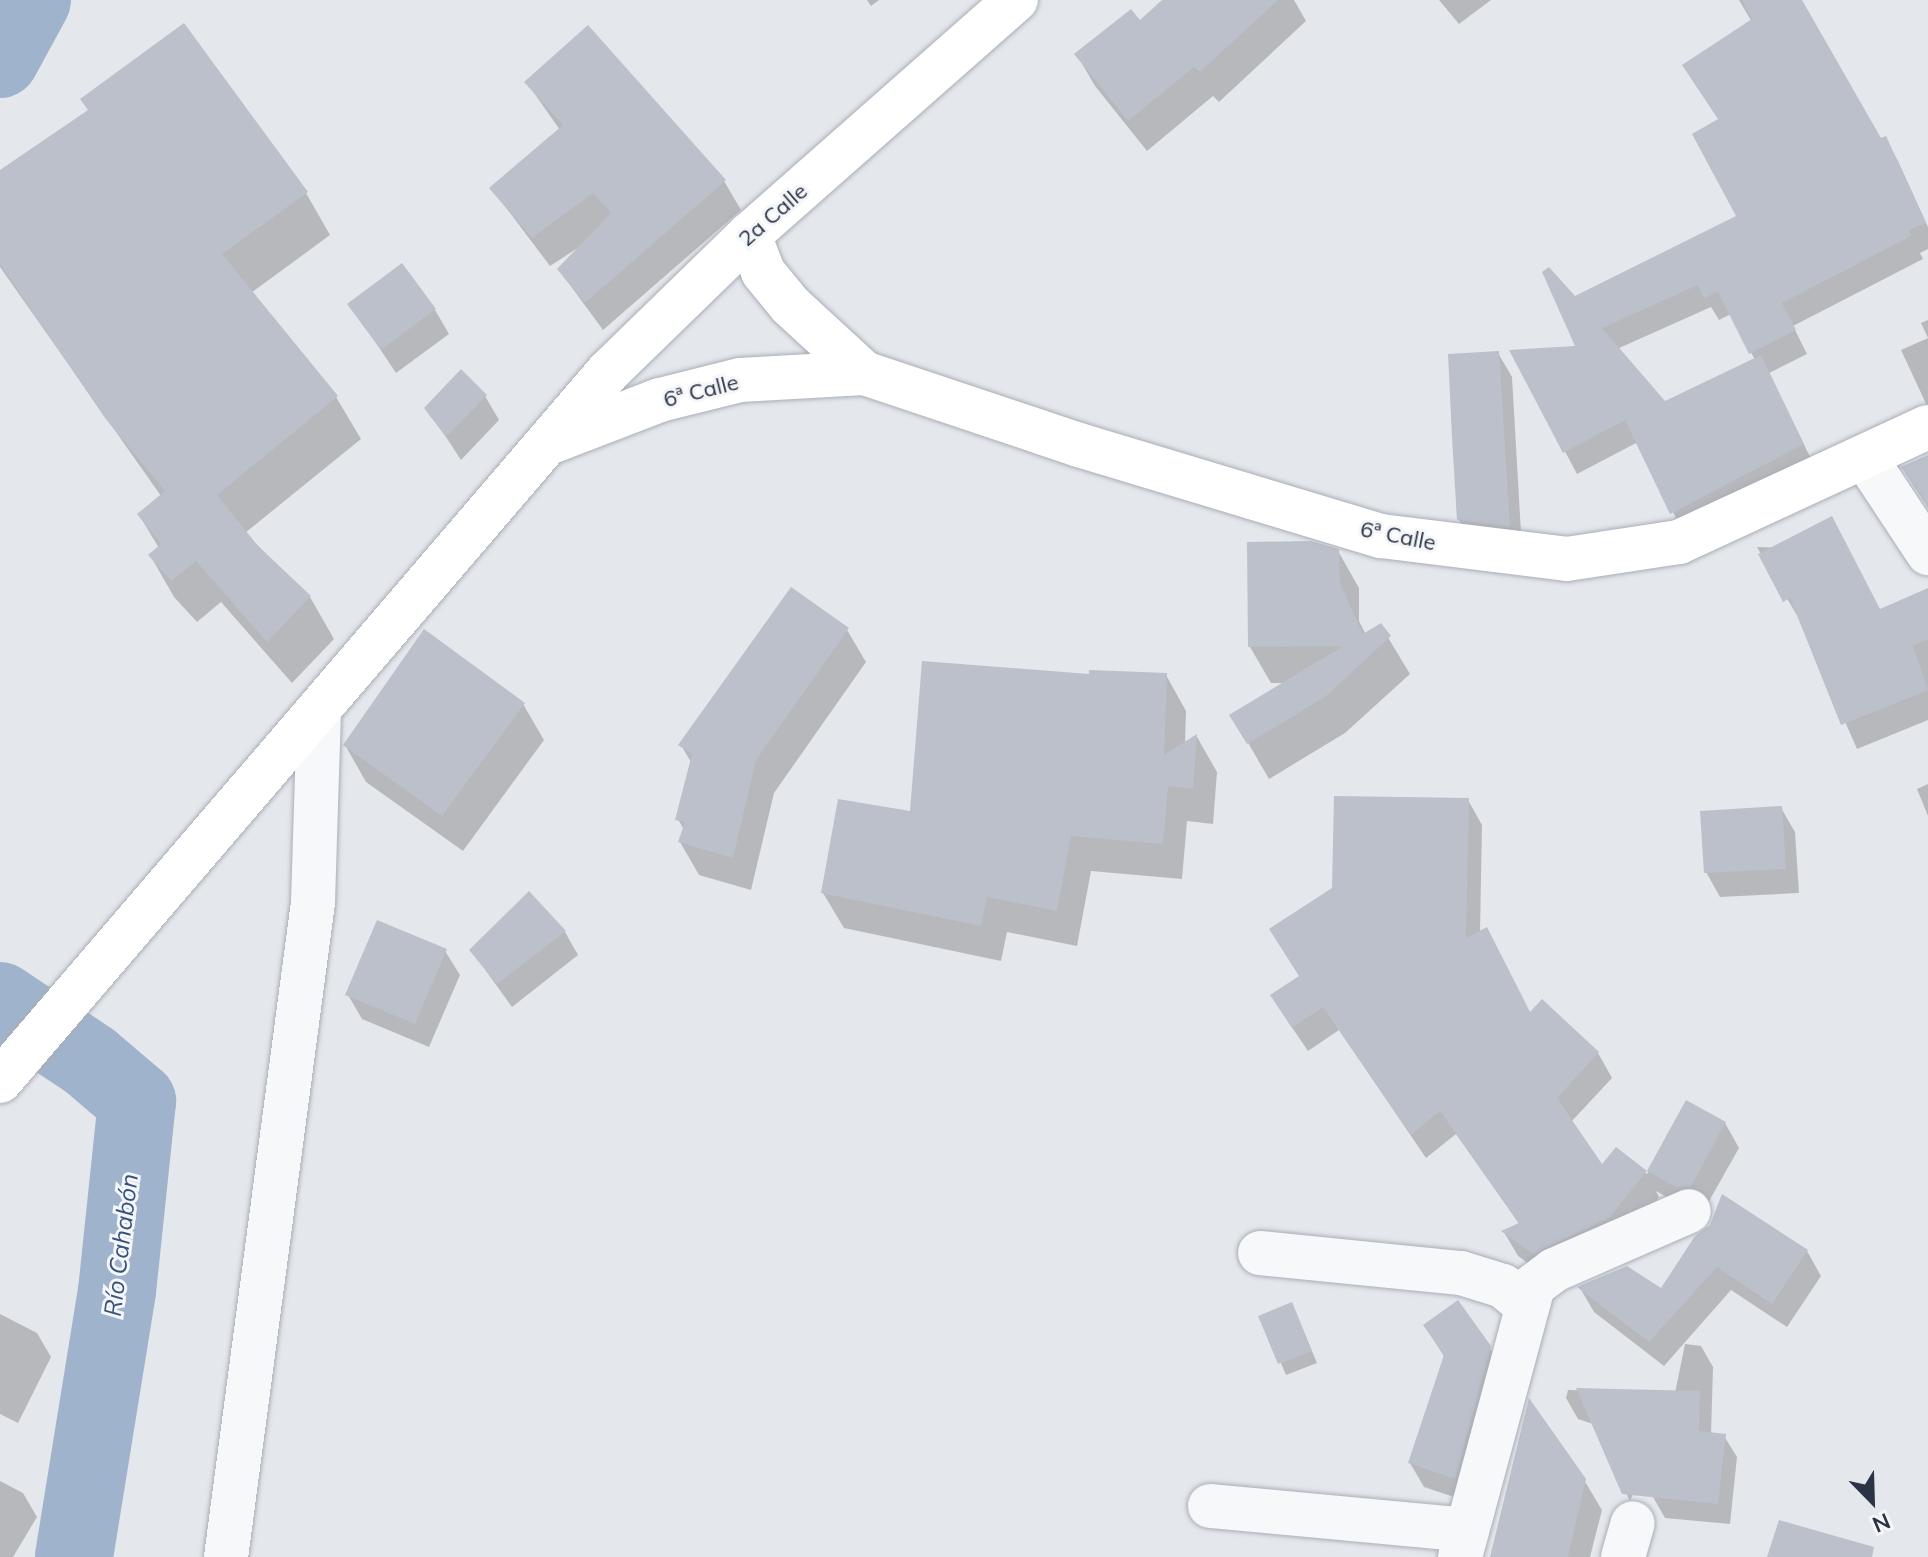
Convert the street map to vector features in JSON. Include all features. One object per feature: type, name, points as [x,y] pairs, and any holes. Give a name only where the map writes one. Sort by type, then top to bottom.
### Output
[{"type":"main road","name":"2a Calle","points":[[0,1081],[608,372],[749,235],[1016,0]]},
{"type":"main road","name":"6ª Calle","points":[[749,235],[763,272],[790,305],[864,373]]},
{"type":"main road","name":"6ª Calle","points":[[545,444],[660,400],[740,380],[864,373],[1079,445],[1381,536],[1567,559],[1679,542],[1866,459],[1928,427]]},
{"type":"street","points":[[1866,459],[1928,553]]},
{"type":"street","points":[[226,1557],[313,902],[319,710]]},
{"type":"street","points":[[1210,1506],[1464,1543],[1533,1286],[1554,1270],[1689,1211]]},
{"type":"street","points":[[1260,1253],[1461,1273],[1503,1286],[1526,1305]]},
{"type":"building","points":[[1162,0],[1278,0],[1200,72],[1194,67],[1128,121],[1074,54],[1131,9],[1140,20]]},
{"type":"building","points":[[1742,0],[1802,0],[1881,138],[1886,136],[1926,223],[1909,230],[1911,236],[1782,303],[1796,330],[1749,354],[1718,292],[1704,298],[1698,285],[1602,328],[1665,401],[1761,355],[1804,444],[1670,514],[1625,420],[1563,453],[1509,350],[1575,346],[1542,272],[1549,267],[1575,296],[1736,216],[1692,134],[1718,119],[1682,65],[1752,19]]},
{"type":"building","points":[[184,23],[308,192],[222,254],[338,396],[217,495],[258,546],[311,596],[267,642],[196,561],[171,581],[148,555],[161,544],[137,514],[165,491],[105,418],[0,264],[0,170],[88,110],[80,99]]},
{"type":"building","points":[[588,25],[726,180],[585,303],[557,269],[611,213],[593,193],[532,238],[489,188],[563,125],[524,82]]},
{"type":"building","points":[[402,263],[436,309],[381,350],[347,304]]},
{"type":"building","points":[[1499,351],[1510,527],[1457,520],[1448,354]]},
{"type":"building","points":[[461,369],[487,395],[446,437],[424,408]]},
{"type":"building","points":[[1928,455],[1928,508],[1901,467]]},
{"type":"building","points":[[1832,516],[1880,609],[1928,588],[1928,639],[1913,646],[1928,690],[1841,725],[1790,598],[1783,602],[1758,554]]},
{"type":"building","points":[[1311,541],[1339,549],[1340,583],[1363,634],[1381,623],[1391,636],[1325,697],[1247,744],[1229,715],[1343,646],[1248,647],[1247,542]]},
{"type":"building","points":[[791,587],[849,628],[756,760],[733,858],[678,842],[685,822],[675,820],[692,754],[678,745]]},
{"type":"building","points":[[424,629],[525,703],[442,816],[343,745]]},
{"type":"building","points":[[922,661],[1089,674],[1089,670],[1167,673],[1164,755],[1197,734],[1193,789],[1168,786],[1163,844],[1071,836],[1057,911],[987,897],[981,926],[821,893],[838,799],[910,811]]},
{"type":"building","points":[[1334,796],[1469,798],[1466,938],[1487,927],[1530,1012],[1542,999],[1599,1052],[1557,1098],[1602,1164],[1616,1147],[1647,1171],[1609,1218],[1533,1254],[1501,1231],[1519,1223],[1440,1111],[1411,1135],[1323,1007],[1292,1028],[1270,995],[1299,976],[1269,929],[1332,888]]},
{"type":"building","points":[[1782,806],[1786,869],[1704,873],[1700,811]]},
{"type":"building","points":[[529,891],[566,931],[497,984],[469,950]]},
{"type":"building","points":[[377,920],[447,949],[415,1024],[345,995]]},
{"type":"building","points":[[1686,1100],[1726,1122],[1691,1186],[1678,1188],[1647,1171]]},
{"type":"building","points":[[1722,1194],[1808,1250],[1772,1304],[1717,1267],[1649,1342],[1577,1287],[1627,1266],[1661,1288],[1695,1236],[1710,1225]]},
{"type":"building","points":[[1458,1300],[1491,1346],[1455,1479],[1408,1463],[1444,1355],[1423,1325]]},
{"type":"building","points":[[1292,1302],[1312,1351],[1278,1364],[1258,1316]]},
{"type":"building","points":[[1576,1388],[1700,1391],[1699,1431],[1726,1434],[1718,1504],[1622,1494]]},
{"type":"building","points":[[1529,1398],[1586,1479],[1568,1557],[1490,1557]]},
{"type":"building","points":[[1779,1520],[1874,1547],[1872,1557],[1767,1557]]},
{"type":"waterway","name":"Río Cahabón","points":[[0,59],[32,0]]},
{"type":"waterway","name":"Río Cahabón","points":[[0,1001],[90,1061],[137,1101],[117,1291],[74,1557]]}]
